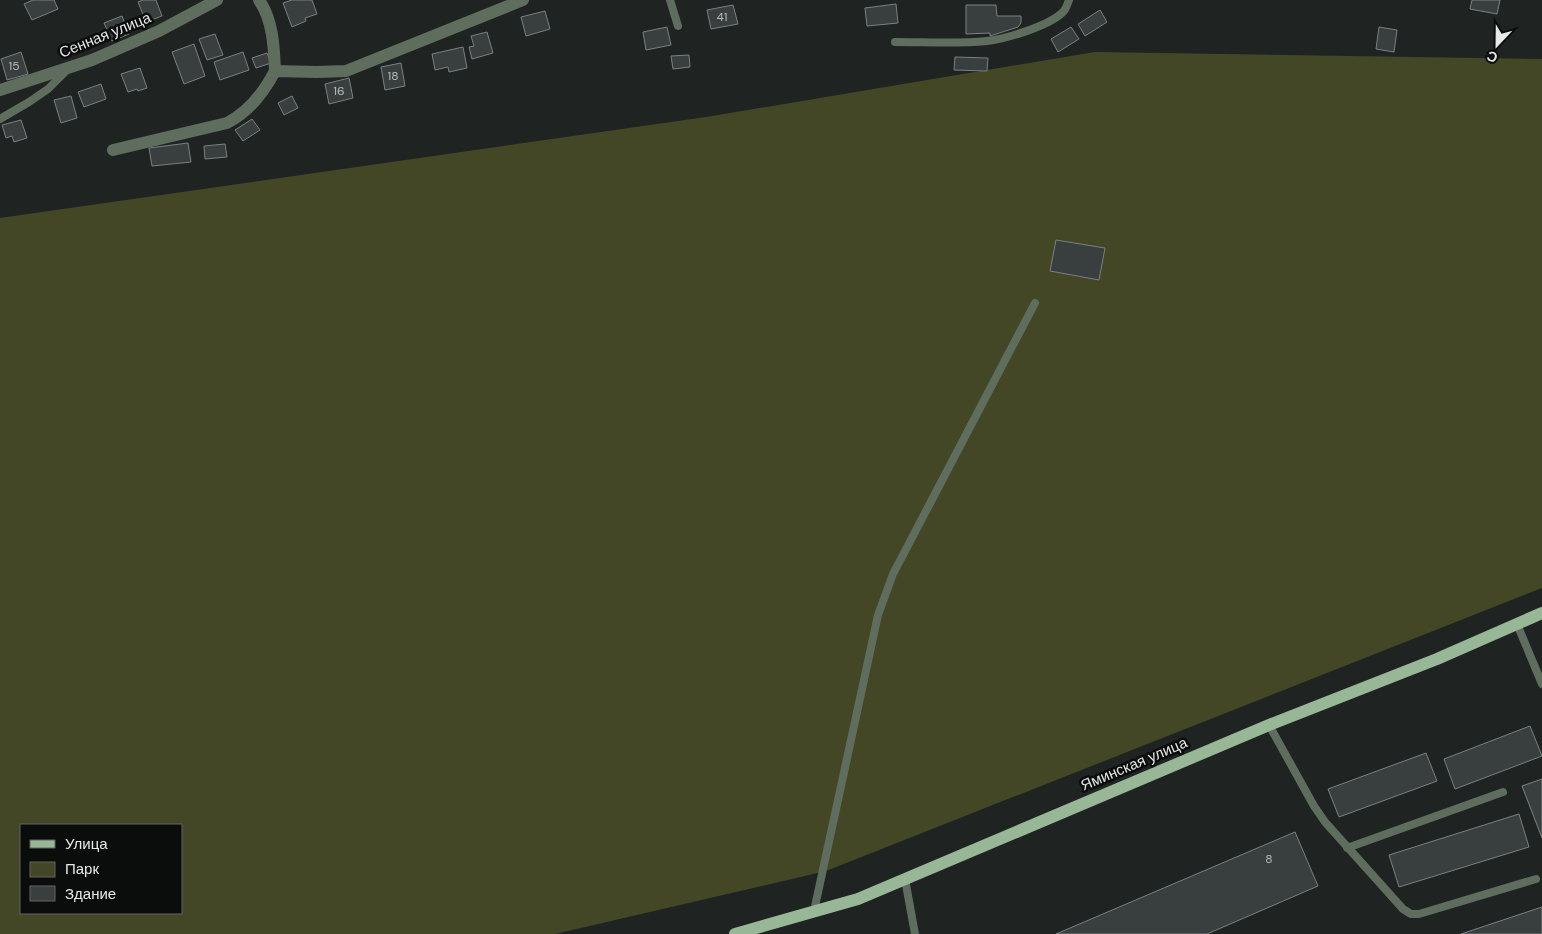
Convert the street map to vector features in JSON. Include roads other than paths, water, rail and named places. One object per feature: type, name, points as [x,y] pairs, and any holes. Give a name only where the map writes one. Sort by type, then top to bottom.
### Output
[{"type":"main road","name":"Яминская улица","points":[[735,934],[858,899],[1269,725],[1437,659],[1542,613]]},
{"type":"street","name":"Сенная улица","points":[[0,90],[92,60],[159,31],[217,0]]},
{"type":"street","points":[[113,150],[227,123],[250,106],[265,89],[275,70],[274,50],[268,16],[259,0]]},
{"type":"street","points":[[275,70],[346,71],[523,0]]},
{"type":"lane","points":[[670,0],[678,26]]},
{"type":"lane","points":[[895,42],[995,40],[1026,31],[1056,18],[1066,10],[1069,0]]},
{"type":"lane","points":[[0,118],[48,89],[71,67]]},
{"type":"lane","points":[[814,911],[876,625],[884,596],[893,574],[1035,303]]},
{"type":"lane","points":[[1517,624],[1542,684]]},
{"type":"lane","points":[[1269,725],[1314,806],[1325,822],[1403,909],[1411,914],[1419,914],[1536,879]]},
{"type":"lane","points":[[1347,848],[1503,792]]},
{"type":"lane","points":[[905,879],[916,934]]}]
